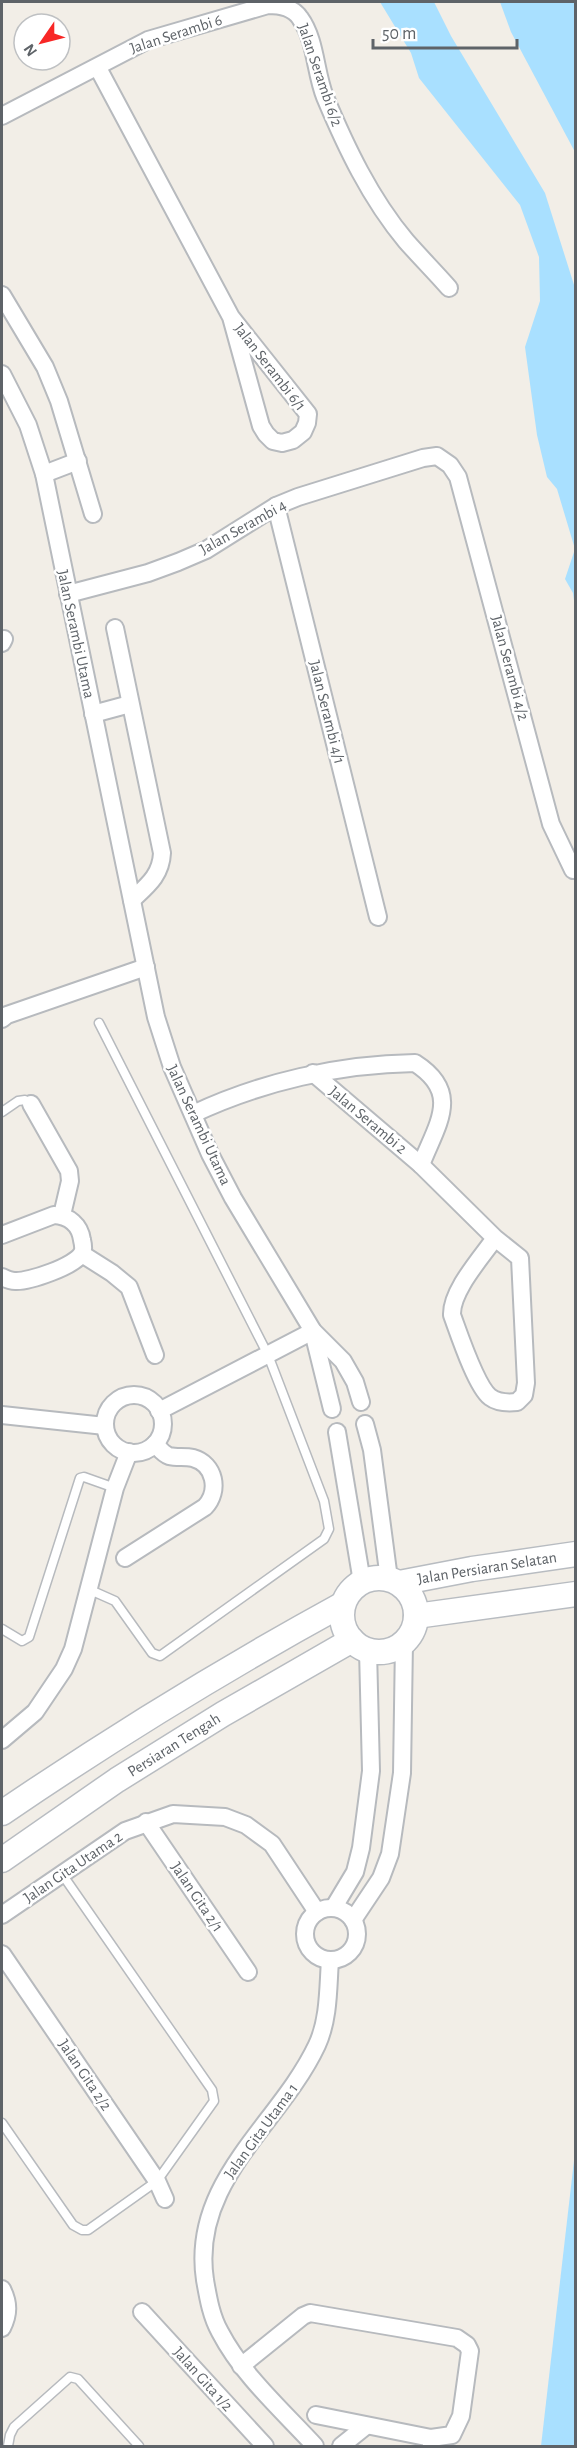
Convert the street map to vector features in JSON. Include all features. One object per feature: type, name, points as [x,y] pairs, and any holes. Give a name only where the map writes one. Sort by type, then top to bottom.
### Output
[{"type":"street","name":"Jalan Serambi 6","points":[[2,116],[148,40],[268,5],[280,5],[291,9]]},
{"type":"street","name":"Jalan Serambi 6/2","points":[[291,9],[300,17],[306,29],[323,93],[359,171],[405,240],[449,288]]},
{"type":"street","name":"Jalan Serambi 6/1","points":[[98,68],[231,317],[308,414],[303,432],[293,440],[273,441],[261,426],[231,317]]},
{"type":"street","points":[[2,295],[45,367],[59,400],[93,514]]},
{"type":"street","name":"Jalan Serambi Utama","points":[[3,381],[28,425],[44,474],[156,1017],[172,1067],[210,1154],[233,1198],[313,1331],[343,1361],[355,1382],[361,1402]]},
{"type":"street","name":"Jalan Serambi 4","points":[[68,594],[148,573],[206,550],[276,506],[298,497],[423,458],[437,456],[450,465]]},
{"type":"street","points":[[44,474],[78,461]]},
{"type":"street","name":"Jalan Serambi 4/2","points":[[450,465],[458,477],[464,494],[551,824],[573,870]]},
{"type":"street","name":"Jalan Serambi 4/1","points":[[276,506],[378,917]]},
{"type":"street","points":[[115,628],[162,853],[162,865],[156,877],[132,900]]},
{"type":"street","points":[[93,714],[130,704]]},
{"type":"street","points":[[3,1012],[146,967]]},
{"type":"street","name":"Jalan Serambi 2","points":[[192,1114],[226,1098],[313,1073],[414,1063],[423,1068],[442,1093],[444,1101],[421,1165],[313,1073]]},
{"type":"street","points":[[31,1104],[69,1171],[70,1181],[62,1215]]},
{"type":"street","points":[[421,1165],[495,1238],[520,1258],[523,1273],[526,1383],[524,1395],[517,1402],[506,1404],[489,1397],[475,1373],[452,1315],[452,1305],[464,1282],[495,1238]]},
{"type":"street","points":[[2,1236],[54,1215],[62,1215],[81,1230],[82,1254]]},
{"type":"street","points":[[2,1277],[16,1281],[27,1280],[69,1265],[82,1254]]},
{"type":"street","points":[[82,1254],[129,1287],[155,1356]]},
{"type":"street","points":[[159,1411],[313,1331]]},
{"type":"street","name":"Jalan Serambi Utama","points":[[313,1331],[332,1409]]},
{"type":"street","points":[[143,1396],[151,1401],[159,1411],[162,1426],[155,1443],[138,1453],[119,1449],[112,1443],[105,1426],[110,1408],[124,1397],[143,1396]]},
{"type":"street","points":[[2,1415],[105,1426]]},
{"type":"street","points":[[365,1424],[372,1450],[394,1581]]},
{"type":"street","points":[[334,1907],[348,1914],[353,1920],[357,1935],[352,1951],[338,1959],[330,1960],[315,1954],[306,1941],[307,1924],[317,1912],[334,1907],[355,1872],[362,1848],[370,1771],[360,1645],[343,1623],[344,1604],[348,1595],[362,1582],[337,1431]]},
{"type":"street","points":[[125,1558],[205,1507],[213,1496],[212,1475],[201,1461],[169,1456],[155,1443]]},
{"type":"street","points":[[2,1740],[36,1712],[64,1670],[73,1649],[115,1488],[129,1452]]},
{"type":"street","name":"Jalan Persiaran Selatan","points":[[362,1582],[380,1577],[394,1581],[576,1554]]},
{"type":"street","name":"Jalan Persiaran Selatan","points":[[394,1581],[412,1597],[416,1616]]},
{"type":"street","points":[[360,1645],[387,1651],[404,1642],[414,1626],[416,1616],[576,1594]]},
{"type":"street","points":[[2,1813],[96,1749],[195,1688],[344,1604]]},
{"type":"street","points":[[353,1920],[381,1878],[390,1854],[402,1773],[404,1642]]},
{"type":"street","name":"Persiaran Tengah","points":[[2,1860],[117,1780],[223,1714],[360,1645]]},
{"type":"street","name":"Jalan Gita Utama 2","points":[[2,1915],[125,1831],[173,1814],[225,1817],[246,1825],[272,1844],[317,1912]]},
{"type":"street","name":"Jalan Gita 2/1","points":[[146,1822],[248,1972]]},
{"type":"street","name":"Jalan Gita 2/2","points":[[2,1954],[157,2181],[165,2199]]},
{"type":"street","name":"Jalan Gita Utama 1","points":[[315,2446],[241,2366],[219,2330],[211,2310],[202,2257],[207,2225],[219,2190],[242,2152],[301,2074],[318,2043],[326,2017],[330,1960]]},
{"type":"street","points":[[2,2289],[8,2304],[4,2322]]},
{"type":"street","name":"Jalan Gita 1/2","points":[[142,2312],[265,2446]]},
{"type":"street","points":[[241,2366],[303,2316],[310,2313],[457,2338],[467,2345],[470,2351],[461,2416],[452,2435],[431,2443],[316,2415]]},
{"type":"street","points":[[341,2446],[366,2426]]},
{"type":"lane","points":[[88,1589],[115,1601],[152,1653],[160,1656],[326,1536],[329,1529],[324,1501],[268,1354],[99,1023]]},
{"type":"lane","points":[[2,1112],[18,1101],[25,1100],[31,1104]]},
{"type":"lane","points":[[2,1629],[22,1641],[29,1637],[80,1478],[84,1477],[115,1488]]},
{"type":"lane","points":[[2,2122],[73,2225],[82,2230],[93,2228],[157,2181],[212,2107],[214,2095],[62,1874]]},
{"type":"lane","points":[[8,2446],[14,2427],[66,2379],[74,2377],[139,2446]]},
{"type":"water","points":[[380,2],[434,2],[451,36],[545,193],[575,288],[575,549],[557,489],[547,477],[537,435],[525,347],[540,301],[539,257],[520,205],[419,78],[411,53]]},
{"type":"water","points":[[500,2],[575,2],[575,152],[511,32]]},
{"type":"water","points":[[575,549],[575,608],[573,593],[565,579]]},
{"type":"water","points":[[575,2152],[575,2446],[541,2446]]}]
